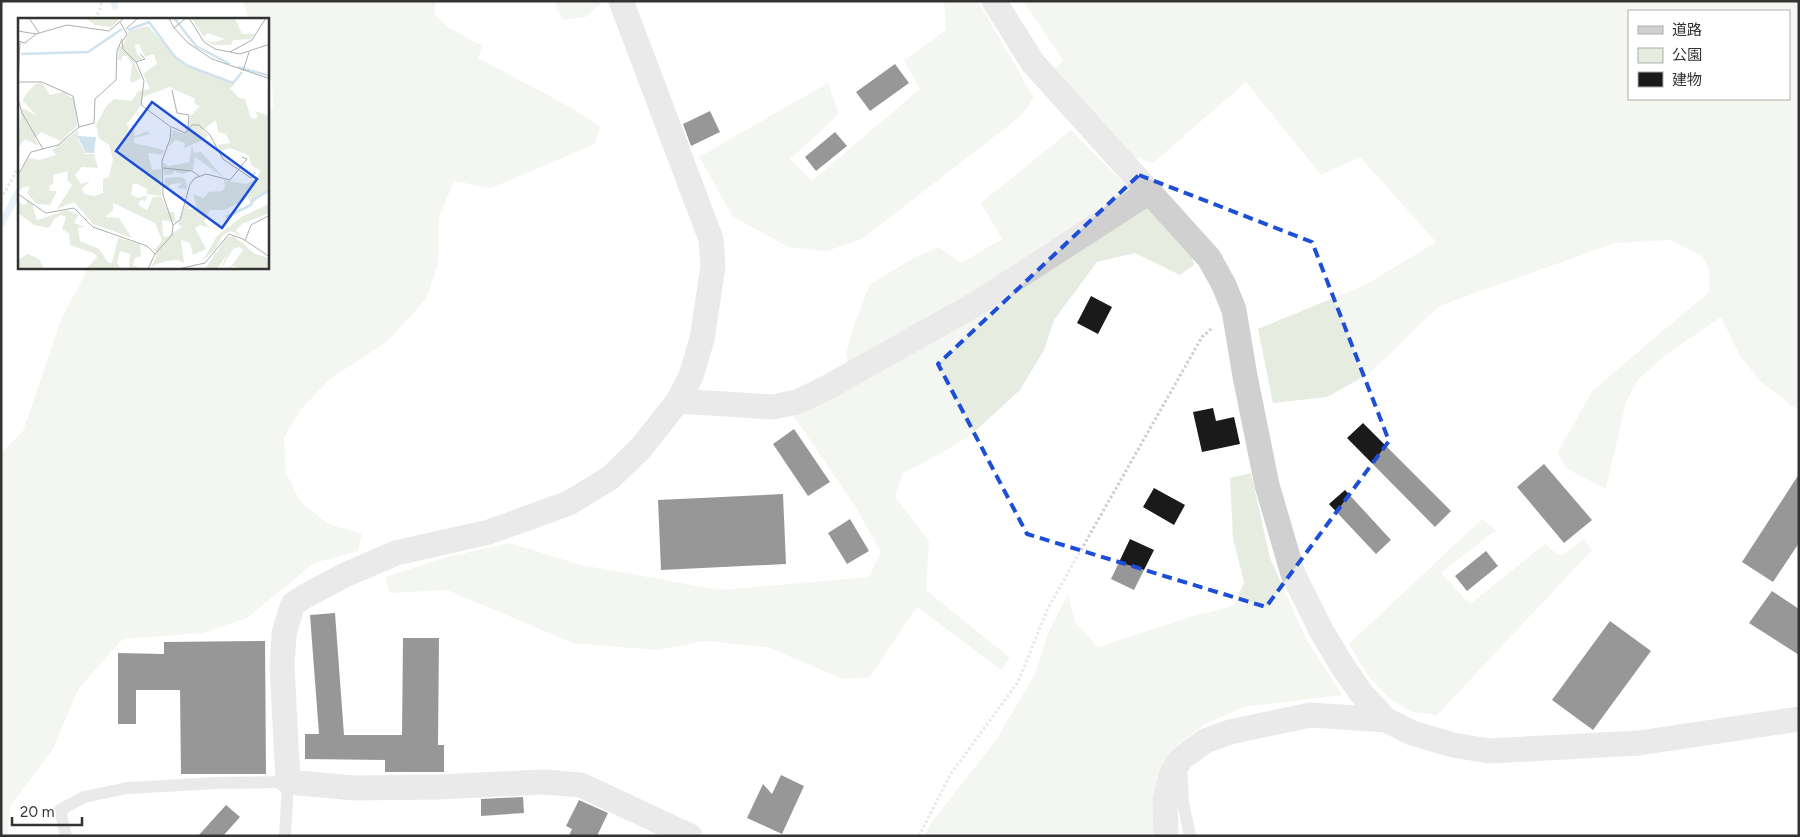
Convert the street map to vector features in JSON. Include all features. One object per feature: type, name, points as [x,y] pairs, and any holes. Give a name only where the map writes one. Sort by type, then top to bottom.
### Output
[{"type":"street","points":[[622,1],[711,239],[713,266],[702,339],[691,376],[678,402],[642,448],[610,478],[569,503],[489,532],[396,553],[347,574],[293,604],[284,633],[282,666],[288,782],[355,788],[437,788],[544,782],[581,785],[690,836]]},
{"type":"street","points":[[994,1],[1033,63],[1210,258],[1234,310],[1266,485],[1293,574],[1322,632],[1343,667],[1362,694],[1386,720],[1412,733],[1453,745],[1489,751],[1639,743],[1799,720]]},
{"type":"street","points":[[678,402],[772,407],[797,402],[828,387],[976,304],[1149,192]]},
{"type":"street","points":[[1166,836],[1165,799],[1172,773],[1181,759],[1205,742],[1230,732],[1310,715],[1386,720]]},
{"type":"lane","points":[[1181,759],[1183,802],[1190,836]]},
{"type":"lane","points":[[66,836],[60,810],[84,797],[127,788],[216,783],[288,782],[284,836]]},
{"type":"path","points":[[96,18],[101,7],[101,1]]},
{"type":"path","points":[[1,199],[18,168]]},
{"type":"path","points":[[919,836],[950,775],[1018,682],[1048,608],[1202,337],[1234,310]]},
{"type":"highlighted area","points":[[1139,175],[1312,242],[1389,441],[1266,607],[1027,534],[938,364]]},
{"type":"green space","points":[[243,1],[436,1],[434,14],[449,28],[483,46],[478,58],[568,106],[600,126],[595,144],[491,188],[454,181],[439,218],[438,264],[426,299],[388,341],[330,379],[301,409],[284,438],[286,473],[300,501],[328,524],[362,534],[358,551],[314,563],[247,618],[203,633],[123,639],[79,688],[53,749],[11,805],[7,836],[1,836],[1,453],[23,431],[61,320],[87,269],[269,269],[269,112],[273,108],[272,84],[269,74],[269,18],[249,18]]},
{"type":"green space","points":[[554,1],[602,2],[586,17],[562,20]]},
{"type":"green space","points":[[944,1],[978,1],[1034,98],[1021,116],[862,239],[827,251],[789,247],[733,217],[699,157],[828,83],[839,114],[790,159],[812,181],[920,89],[904,60],[946,30]]},
{"type":"green space","points":[[1023,1],[1799,1],[1799,411],[1761,382],[1740,356],[1721,317],[1664,356],[1637,381],[1626,402],[1606,489],[1567,469],[1557,453],[1593,390],[1709,292],[1710,271],[1701,255],[1670,240],[1615,243],[1439,306],[1370,373],[1327,397],[1273,403],[1258,329],[1367,284],[1436,242],[1360,157],[1321,175],[1246,82],[1153,163],[1127,155],[1055,69],[1063,60]]},
{"type":"green space","points":[[1071,130],[1191,251],[1194,265],[1180,275],[1135,253],[1097,262],[1054,320],[1044,350],[1020,390],[972,434],[940,454],[903,473],[895,497],[929,541],[926,590],[1010,658],[1001,670],[917,607],[870,677],[843,679],[767,647],[705,641],[656,650],[573,643],[447,590],[390,593],[385,577],[447,557],[510,543],[581,565],[720,590],[869,577],[881,552],[856,508],[793,415],[852,383],[846,353],[870,284],[914,258],[939,247],[961,263],[1002,239],[981,203]]},
{"type":"green space","points":[[1251,473],[1270,558],[1306,639],[1342,695],[1244,707],[1205,724],[1170,751],[1165,782],[1177,836],[925,836],[928,827],[996,740],[1035,674],[1048,633],[1068,594],[1075,622],[1098,647],[1197,615],[1234,606],[1244,582],[1233,538],[1230,478]]},
{"type":"green space","points":[[1482,519],[1496,530],[1441,573],[1470,604],[1545,544],[1560,556],[1584,539],[1592,550],[1437,715],[1412,712],[1390,699],[1369,677],[1349,644]]},
{"type":"building","points":[[895,64],[909,83],[870,111],[856,92]]},
{"type":"building","points":[[710,111],[720,132],[691,146],[683,124]]},
{"type":"building","points":[[835,132],[847,146],[816,171],[805,157]]},
{"type":"building","points":[[1091,296],[1112,307],[1098,334],[1077,323]]},
{"type":"building","points":[[1213,408],[1216,421],[1234,417],[1240,444],[1202,452],[1193,412]]},
{"type":"building","points":[[1363,423],[1451,511],[1435,527],[1347,438]]},
{"type":"building","points":[[794,429],[830,482],[808,496],[773,444]]},
{"type":"building","points":[[1544,464],[1592,520],[1564,543],[1517,487]]},
{"type":"building","points":[[1799,474],[1799,543],[1773,582],[1742,562]]},
{"type":"building","points":[[1154,488],[1185,505],[1174,525],[1143,507]]},
{"type":"building","points":[[1345,490],[1391,540],[1376,554],[1329,504]]},
{"type":"building","points":[[783,494],[786,564],[661,570],[658,500]]},
{"type":"building","points":[[850,519],[869,551],[847,564],[828,533]]},
{"type":"building","points":[[1130,539],[1154,550],[1134,590],[1111,579]]},
{"type":"building","points":[[1486,551],[1498,566],[1467,591],[1455,576]]},
{"type":"building","points":[[1772,591],[1799,609],[1799,655],[1749,623]]},
{"type":"building","points":[[335,613],[344,735],[402,735],[403,638],[439,638],[438,745],[444,745],[444,772],[385,772],[385,760],[305,759],[305,734],[319,734],[310,615]]},
{"type":"building","points":[[1610,621],[1651,651],[1593,730],[1552,700]]},
{"type":"building","points":[[265,641],[266,774],[181,774],[180,690],[136,690],[136,724],[118,724],[118,653],[164,654],[164,642]]},
{"type":"building","points":[[781,775],[804,786],[782,834],[747,818],[763,784],[772,794]]},
{"type":"building","points":[[523,797],[524,813],[481,816],[481,799]]},
{"type":"building","points":[[579,800],[608,813],[597,836],[569,836],[572,829],[566,826]]},
{"type":"building","points":[[226,805],[240,817],[223,836],[198,836]]},
{"type":"waterway","points":[[114,1],[115,6]]},
{"type":"waterway","points":[[1,224],[18,193]]}]
